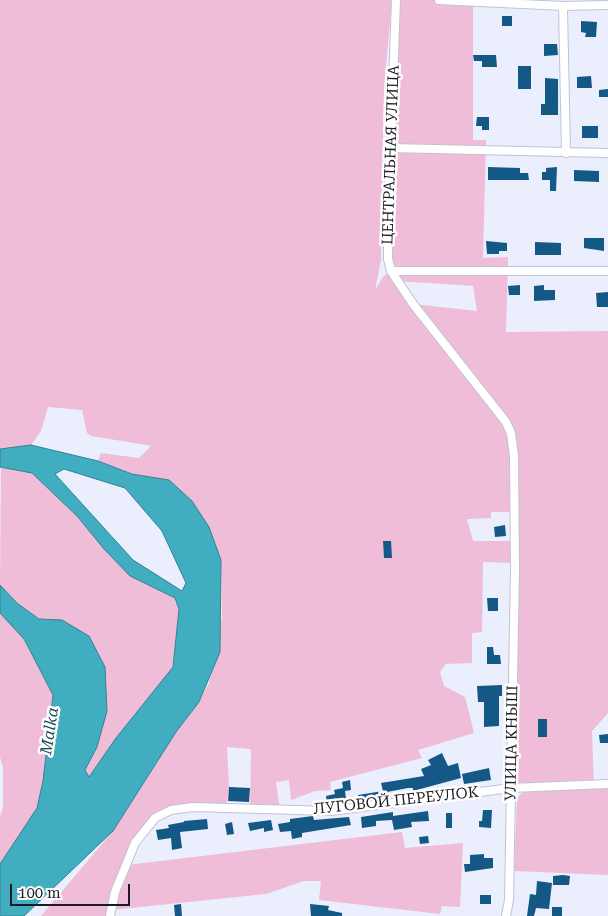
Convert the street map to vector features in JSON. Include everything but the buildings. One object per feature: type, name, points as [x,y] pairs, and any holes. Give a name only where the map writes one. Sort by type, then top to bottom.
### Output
[{"type":"street","name":"ЦЕНТРАЛЬНАЯ УЛИЦА","points":[[396,0],[388,259],[391,271],[413,304],[506,422],[511,433],[514,456],[515,570]]},
{"type":"street","points":[[439,0],[563,6],[608,5]]},
{"type":"street","points":[[563,6],[566,153]]},
{"type":"street","points":[[390,148],[608,153]]},
{"type":"street","points":[[391,271],[608,271]]},
{"type":"street","name":"УЛИЦА КНЫШ","points":[[506,916],[509,900],[515,570]]},
{"type":"street","name":"ЛУГОВОЙ ПЕРЕУЛОК","points":[[110,916],[115,892],[135,843],[155,818],[171,810],[193,807],[332,810],[511,788],[608,784]]},
{"type":"shaded area","points":[[0,0],[392,0],[384,87],[381,260],[375,290],[383,277],[391,271],[388,259],[396,0],[473,0],[473,140],[486,140],[483,258],[508,257],[506,332],[608,331],[608,713],[592,731],[594,785],[511,788],[515,563],[483,562],[482,632],[472,633],[472,663],[446,664],[440,672],[444,686],[465,697],[474,733],[418,750],[422,758],[330,782],[331,790],[315,791],[291,800],[289,780],[276,782],[280,810],[250,809],[251,749],[227,747],[229,787],[226,808],[193,807],[155,818],[135,843],[127,865],[402,832],[405,848],[463,843],[460,907],[442,906],[440,914],[319,900],[321,881],[304,881],[266,894],[111,910],[110,916],[41,916],[113,831],[176,732],[199,702],[209,683],[222,618],[221,561],[209,527],[169,480],[132,474],[98,461],[101,453],[139,458],[151,446],[159,447],[91,436],[87,433],[82,410],[48,407],[41,431],[31,445],[0,449]],"holes":[[[397,281],[473,286],[477,311],[413,304]],[[491,512],[514,512],[515,541],[473,541],[467,519],[491,518]]]},
{"type":"shaded area","points":[[1,466],[32,473],[77,516],[104,549],[130,576],[175,598],[179,609],[173,667],[116,738],[89,777],[85,770],[97,747],[62,620],[39,619],[17,603],[0,585]]},
{"type":"shaded area","points":[[0,613],[23,638],[53,695],[43,781],[37,808],[0,864],[3,768],[0,757]]},
{"type":"shaded area","points":[[608,788],[608,875],[514,871],[517,798],[524,791]]},
{"type":"water","name":"Malka","points":[[31,445],[98,461],[132,474],[169,480],[192,501],[209,527],[221,560],[220,652],[199,702],[176,732],[113,831],[24,916],[0,916],[0,864],[37,808],[43,781],[53,695],[24,639],[0,613],[0,585],[17,603],[39,619],[62,620],[89,636],[105,667],[107,711],[97,747],[85,770],[89,777],[116,738],[173,667],[179,609],[175,598],[130,576],[104,549],[77,516],[32,473],[0,467],[0,449]],"holes":[[[64,469],[125,488],[162,531],[186,583],[182,591],[133,560],[55,474]]]}]
